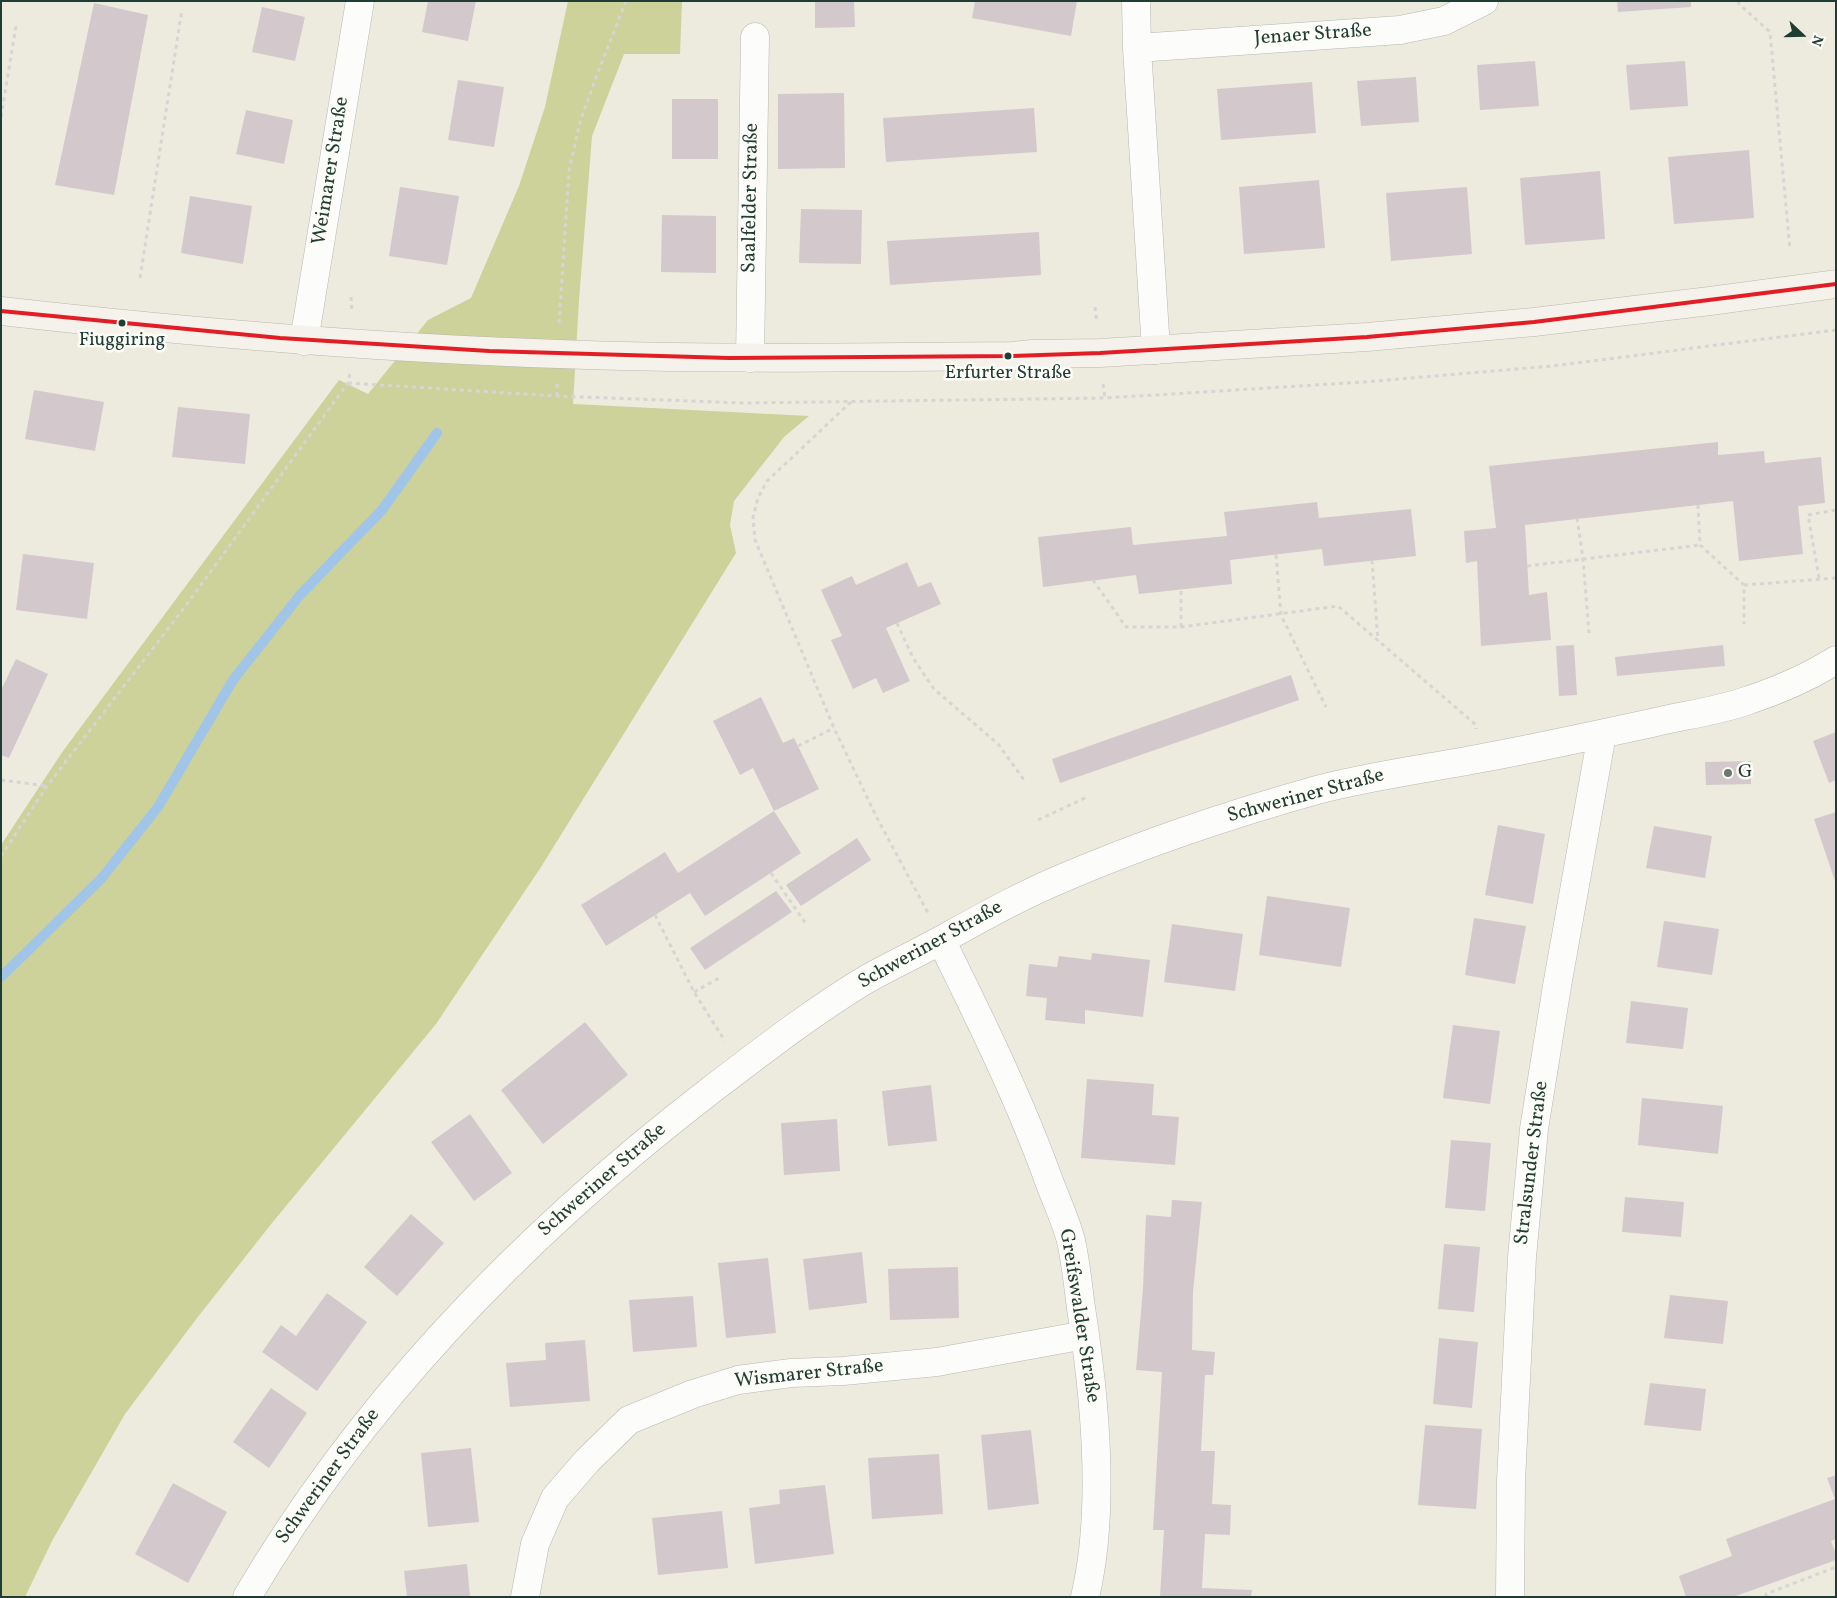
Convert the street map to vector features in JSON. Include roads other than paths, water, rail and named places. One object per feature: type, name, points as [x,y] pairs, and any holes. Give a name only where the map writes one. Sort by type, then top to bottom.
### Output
[{"type":"main road","points":[[1,311],[124,325],[304,341],[559,354],[750,358],[1012,356],[1156,350],[1367,337],[1534,322],[1836,284]]},
{"type":"street","name":"Weimarer Straße","points":[[304,341],[360,1]]},
{"type":"street","points":[[1136,1],[1137,48],[1156,350]]},
{"type":"street","name":"Jenaer Straße","points":[[1137,48],[1400,30],[1444,22],[1484,1]]},
{"type":"street","name":"Saalfelder Straße","points":[[750,358],[755,38]]},
{"type":"street","name":"Schweriner Straße","points":[[247,1597],[268,1561],[328,1473],[398,1385],[479,1295],[578,1198],[670,1121],[784,1035],[865,980],[989,913],[1060,879],[1138,848],[1232,816],[1319,790],[1388,774],[1478,759],[1746,702],[1816,673],[1836,660]]},
{"type":"street","name":"Stralsunder Straße","points":[[1510,1597],[1511,1481],[1522,1257],[1534,1129],[1557,986],[1602,734]]},
{"type":"street","name":"Greifswalder Straße","points":[[941,940],[999,1058],[1040,1156],[1071,1241],[1085,1334],[1095,1432],[1096,1502],[1092,1569],[1085,1597]]},
{"type":"street","name":"Wismarer Straße","points":[[525,1597],[535,1544],[555,1498],[587,1461],[629,1420],[693,1394],[738,1380],[792,1373],[843,1371],[937,1362],[1085,1334]]},
{"type":"waterway","points":[[1,977],[101,879],[158,807],[233,680],[300,595],[382,510],[437,433]]},
{"type":"place","name":"Fiuggiring","points":[[122,323]]},
{"type":"place","name":"Erfurter Straße","points":[[1008,356]]},
{"type":"place","name":"G","points":[[1728,773]]}]
